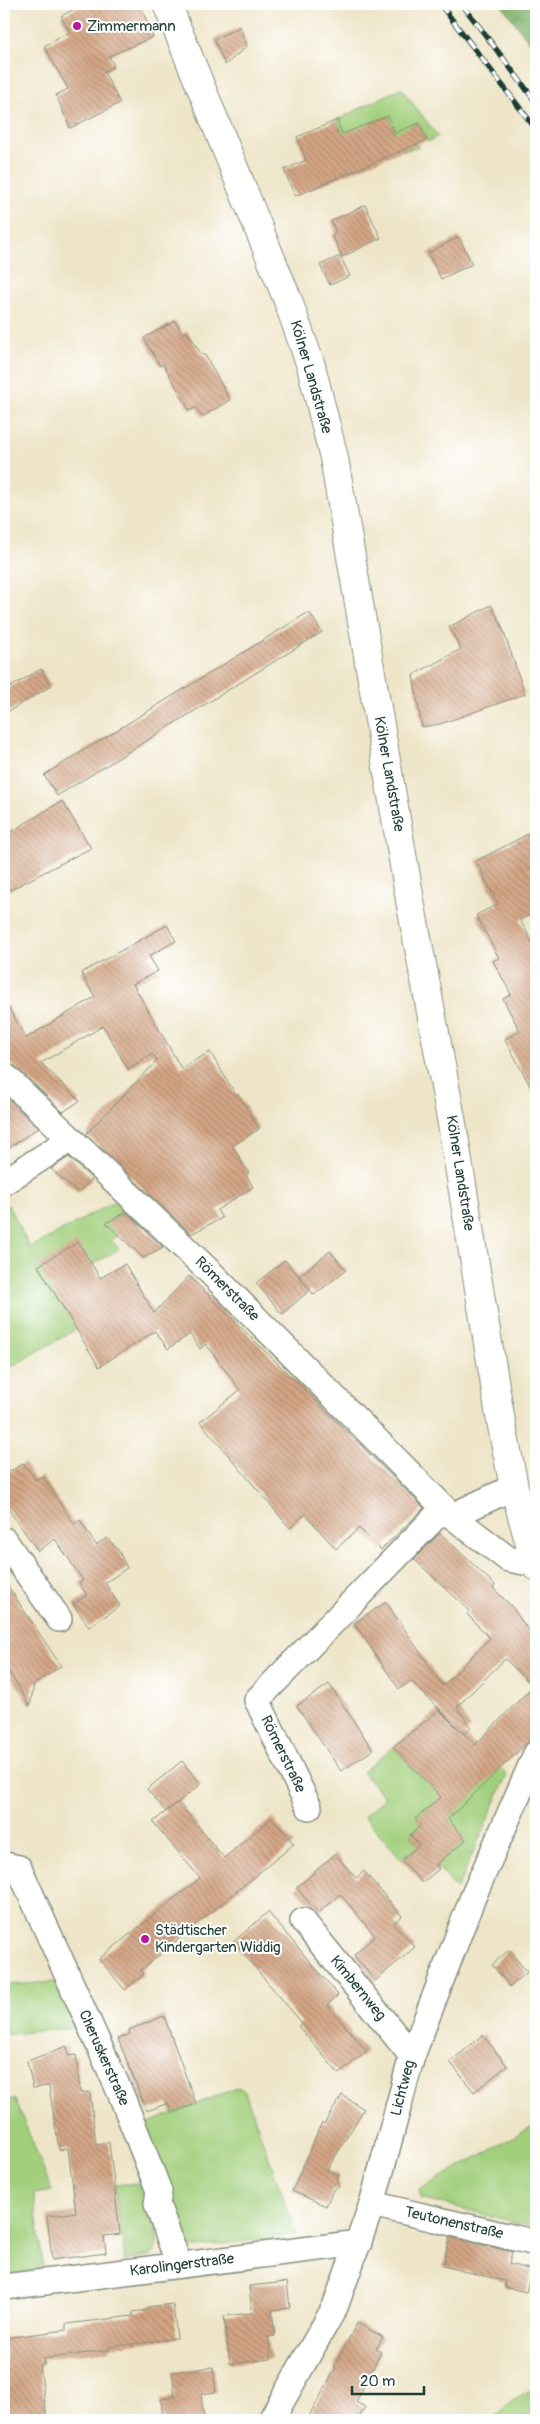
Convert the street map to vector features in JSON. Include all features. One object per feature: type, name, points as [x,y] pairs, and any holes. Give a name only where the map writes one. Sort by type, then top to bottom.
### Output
[{"type":"main road","name":"Kölner Landstraße","points":[[167,4],[287,298],[311,366],[334,458],[514,1487],[536,1565]]},
{"type":"street","name":"Römerstraße","points":[[4,1075],[212,1274],[448,1512],[508,1559],[536,1565]]},
{"type":"street","points":[[4,1182],[71,1139]]},
{"type":"street","name":"Römerstraße","points":[[309,1807],[256,1700],[448,1512],[514,1487]]},
{"type":"street","points":[[4,1540],[59,1619]]},
{"type":"street","name":"Lichtweg","points":[[271,2420],[335,2307],[372,2204],[412,2056],[473,1896],[536,1754]]},
{"type":"street","name":"Cheruskerstraße","points":[[4,1865],[19,1868],[120,2092],[159,2191],[157,2204],[179,2265]]},
{"type":"street","name":"Kimbernweg","points":[[303,1921],[412,2056]]},
{"type":"street","name":"Teutonenstraße","points":[[372,2204],[536,2243]]},
{"type":"street","name":"Karolingerstraße","points":[[4,2287],[359,2243]]},
{"type":"green space","points":[[501,4],[536,4],[536,51]]},
{"type":"green space","points":[[401,88],[438,136],[428,142],[418,123],[409,127],[418,147],[403,151],[388,116],[368,124],[350,153],[337,120]]},
{"type":"green space","points":[[116,1201],[125,1212],[107,1223],[118,1234],[111,1240],[119,1249],[92,1265],[104,1313],[4,1371],[4,1207],[8,1205],[30,1248]]},
{"type":"green space","points":[[393,1747],[419,1774],[500,1768],[507,1775],[457,1889],[436,1865],[465,1840],[434,1803],[416,1818],[421,1825],[410,1835],[419,1845],[402,1860],[364,1816],[385,1798],[362,1772]]},
{"type":"green space","points":[[58,1982],[75,2027],[4,2035],[4,1985]]},
{"type":"green space","points":[[239,2087],[245,2092],[297,2235],[190,2248],[187,2245],[141,2126]]},
{"type":"green space","points":[[15,2099],[52,2191],[34,2194],[43,2270],[4,2275],[4,2100]]},
{"type":"green space","points":[[536,2124],[536,2228],[421,2198],[419,2190]]},
{"type":"green space","points":[[138,2183],[154,2221],[157,2241],[156,2250],[151,2256],[125,2261],[115,2185]]},
{"type":"green space","points":[[536,2387],[536,2420],[492,2420],[510,2402]]},
{"type":"building","points":[[84,4],[140,4],[153,37],[109,56],[114,66],[104,72],[120,103],[70,128],[56,95],[68,89],[44,46],[70,32],[61,16]]},
{"type":"building","points":[[240,27],[247,46],[225,65],[214,39]]},
{"type":"building","points":[[388,116],[395,133],[419,123],[427,140],[295,196],[284,170],[306,160],[297,137],[337,120],[342,134]]},
{"type":"building","points":[[365,205],[381,238],[342,257],[332,235],[336,233],[331,221]]},
{"type":"building","points":[[459,237],[472,264],[441,279],[428,253]]},
{"type":"building","points":[[340,256],[350,276],[330,285],[320,265]]},
{"type":"building","points":[[175,321],[183,334],[187,331],[201,354],[205,355],[230,400],[202,417],[196,407],[190,411],[163,364],[160,366],[144,338]]},
{"type":"building","points":[[491,605],[501,624],[525,694],[440,724],[422,727],[413,675],[461,649],[449,627]]},
{"type":"building","points":[[309,612],[322,632],[57,796],[44,775]]},
{"type":"building","points":[[41,669],[51,686],[4,714],[4,691]]},
{"type":"building","points":[[62,801],[91,848],[4,893],[4,836]]},
{"type":"building","points":[[536,830],[536,912],[520,920],[536,949],[536,1097],[505,1039],[520,1031],[503,999],[511,994],[493,961],[499,958],[476,915],[498,904],[476,861]]},
{"type":"building","points":[[167,925],[176,941],[149,956],[158,971],[133,984],[181,1068],[210,1052],[259,1129],[232,1146],[249,1173],[246,1175],[253,1187],[217,1210],[222,1218],[191,1234],[113,1157],[86,1134],[158,1060],[152,1054],[128,1069],[103,1026],[41,1063],[80,1101],[63,1112],[14,1065],[4,1061],[4,1000],[26,1038],[95,997],[81,973]]},
{"type":"building","points":[[4,1095],[38,1128],[4,1151]]},
{"type":"building","points":[[69,1157],[92,1179],[78,1193],[51,1169]]},
{"type":"building","points":[[126,1212],[163,1247],[143,1258],[106,1223]]},
{"type":"building","points":[[78,1242],[100,1278],[125,1264],[154,1313],[189,1276],[424,1508],[381,1550],[359,1528],[336,1549],[305,1514],[290,1528],[200,1422],[240,1390],[206,1344],[200,1349],[190,1334],[168,1349],[155,1331],[99,1367],[38,1266]]},
{"type":"building","points":[[330,1251],[346,1270],[314,1295],[299,1276]]},
{"type":"building","points":[[285,1260],[310,1290],[282,1314],[256,1283]]},
{"type":"building","points":[[24,1463],[35,1480],[42,1476],[74,1524],[80,1520],[96,1545],[107,1538],[119,1551],[127,1568],[105,1583],[120,1606],[89,1627],[73,1604],[87,1595],[79,1583],[83,1580],[55,1539],[38,1551],[4,1503],[4,1475]]},
{"type":"building","points":[[440,1533],[495,1585],[493,1588],[512,1607],[526,1627],[536,1637],[536,1734],[448,1819],[466,1840],[436,1865],[439,1869],[422,1883],[402,1860],[419,1845],[410,1835],[421,1825],[415,1819],[441,1797],[393,1747],[439,1710],[475,1745],[533,1686],[505,1659],[457,1707],[471,1728],[464,1734],[411,1681],[399,1689],[354,1623],[386,1602],[443,1686],[490,1638],[467,1614],[470,1611],[414,1559]]},
{"type":"building","points":[[4,1580],[61,1666],[34,1684],[30,1706],[4,1664]]},
{"type":"building","points":[[329,1684],[373,1750],[341,1771],[297,1706]]},
{"type":"building","points":[[182,1761],[201,1784],[166,1812],[147,1789]]},
{"type":"building","points":[[178,1802],[224,1858],[272,1818],[294,1844],[141,1970],[144,1974],[125,1990],[99,1959],[200,1878],[153,1822]]},
{"type":"building","points":[[335,1854],[356,1878],[364,1871],[402,1916],[394,1923],[415,1947],[375,1981],[354,1955],[375,1936],[340,1894],[318,1913],[296,1888]]},
{"type":"building","points":[[268,1912],[338,1995],[327,2005],[367,2051],[339,2074],[298,2026],[302,2023],[233,1942]]},
{"type":"building","points":[[509,1950],[527,1972],[510,1987],[492,1965]]},
{"type":"building","points":[[164,2016],[196,2104],[172,2113],[168,2103],[147,2111],[118,2039],[130,2034],[129,2030]]},
{"type":"building","points":[[483,2035],[507,2066],[474,2092],[450,2062]]},
{"type":"building","points":[[67,2046],[68,2056],[76,2055],[80,2093],[90,2092],[96,2144],[109,2142],[120,2234],[104,2236],[106,2253],[52,2260],[47,2216],[76,2212],[68,2148],[59,2150],[49,2086],[33,2088],[27,2061]]},
{"type":"building","points":[[342,2095],[364,2109],[327,2170],[339,2175],[337,2181],[339,2187],[333,2190],[326,2206],[292,2191],[322,2122],[324,2124]]},
{"type":"building","points":[[450,2237],[512,2252],[509,2264],[532,2270],[526,2292],[504,2287],[505,2281],[443,2266]]},
{"type":"building","points":[[287,2282],[290,2308],[272,2310],[275,2336],[268,2337],[271,2359],[230,2364],[224,2316],[252,2313],[249,2286]]},
{"type":"building","points":[[173,2304],[177,2338],[109,2347],[109,2350],[43,2359],[44,2365],[40,2365],[47,2420],[4,2420],[4,2392],[7,2392],[4,2338],[66,2330],[66,2324],[133,2316],[133,2312],[147,2310],[147,2307]]},
{"type":"building","points":[[357,2323],[383,2337],[376,2349],[381,2352],[356,2402],[365,2407],[358,2420],[307,2420],[336,2368],[334,2367]]},
{"type":"building","points":[[213,2367],[216,2392],[201,2394],[204,2420],[163,2420],[161,2399],[175,2397],[172,2372]]},
{"type":"railway","points":[[440,4],[536,129]]},
{"type":"railway","points":[[462,4],[536,102]]},
{"type":"place","name":"Zimmermann","points":[[77,26]]},
{"type":"place","name":"Städtischer Kindergarten Widdig","points":[[145,1939]]}]
